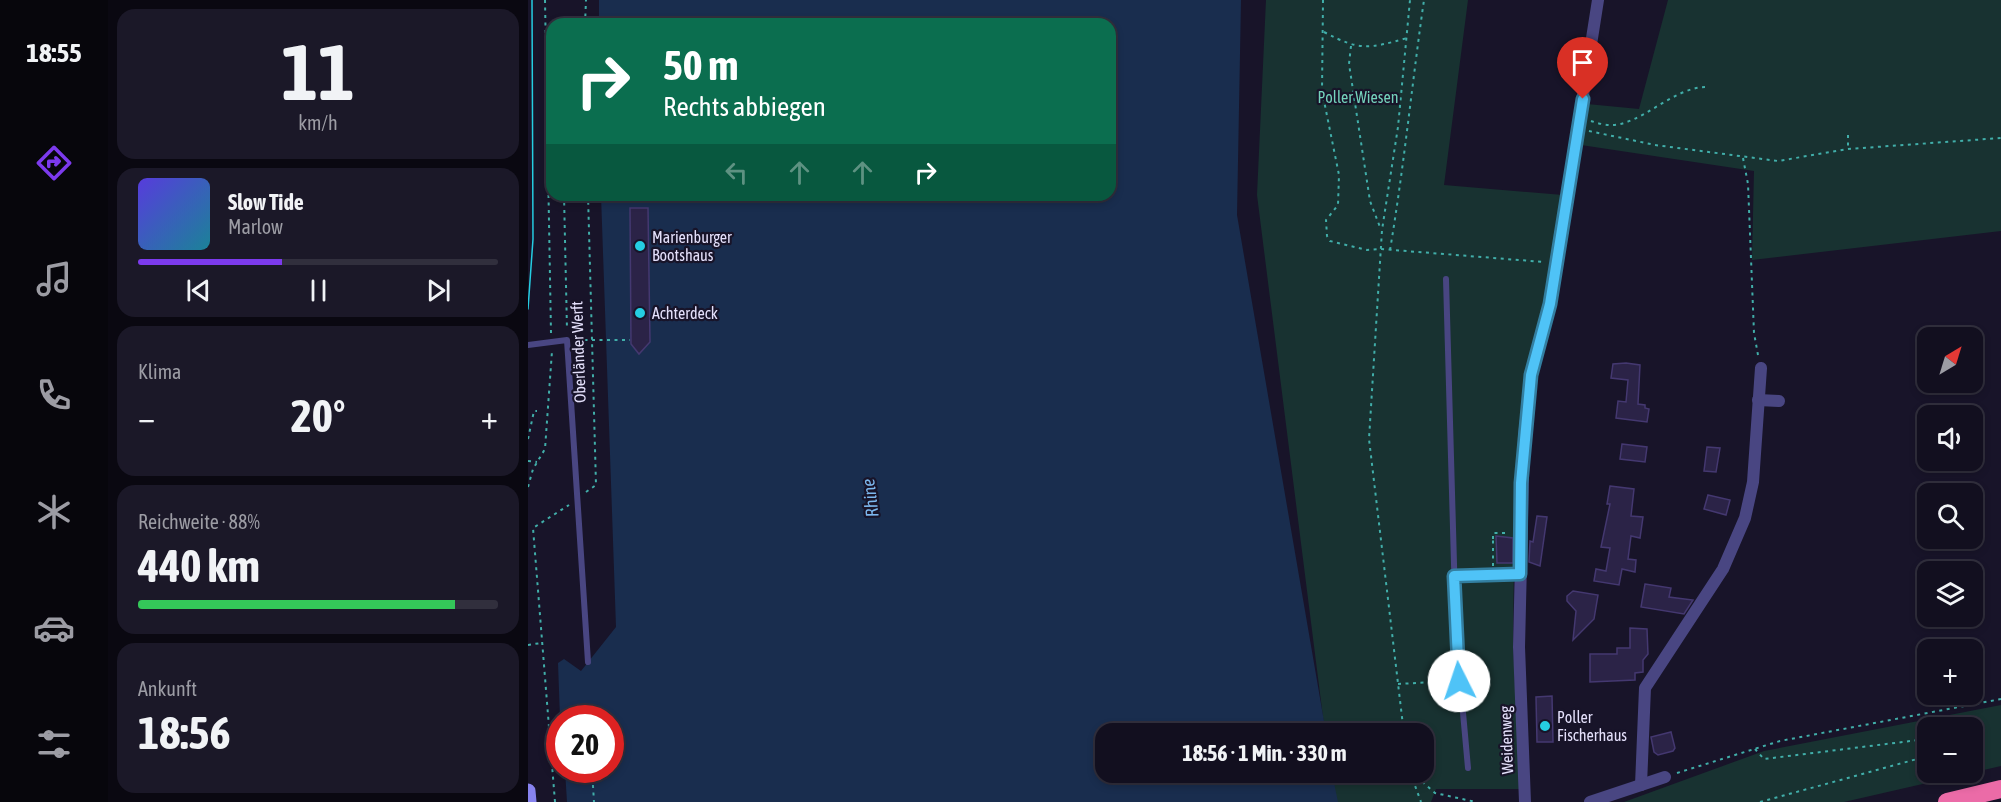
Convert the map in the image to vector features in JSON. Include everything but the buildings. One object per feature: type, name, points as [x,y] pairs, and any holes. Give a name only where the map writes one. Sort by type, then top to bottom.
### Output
[{"type":"highway","points":[[1947,802],[2001,789]]},
{"type":"main road","points":[[528,791],[529,802]]},
{"type":"street","name":"Weidenweg","points":[[1525,802],[1519,647],[1521,483],[1525,427],[1531,375],[1550,304],[1598,0]]},
{"type":"street","points":[[1641,785],[1643,696],[1723,569],[1745,518],[1753,482],[1761,368]]},
{"type":"street","points":[[1758,400],[1779,401]]},
{"type":"street","points":[[1590,802],[1665,777]]},
{"type":"lane","points":[[1446,279],[1454,576],[1459,681],[1468,768]]},
{"type":"lane","points":[[528,345],[567,340]]},
{"type":"lane","name":"Oberländer Werft","points":[[567,340],[578,499]]},
{"type":"lane","points":[[578,499],[588,662]]},
{"type":"lane","points":[[1454,576],[1520,574]]},
{"type":"path","points":[[546,0],[546,82]]},
{"type":"path","points":[[585,18],[586,0]]},
{"type":"path","points":[[1323,0],[1322,91],[1340,175],[1338,205],[1326,220],[1327,236],[1330,241],[1351,248],[1367,250],[1382,249],[1556,263]]},
{"type":"path","points":[[1403,723],[1369,439],[1382,230],[1398,127],[1410,0]]},
{"type":"path","points":[[1390,250],[1401,185],[1403,148],[1424,0]]},
{"type":"path","points":[[1324,32],[1351,46],[1382,45],[1407,38]]},
{"type":"path","points":[[1351,46],[1349,64],[1370,201],[1382,230]]},
{"type":"path","points":[[1579,124],[1612,125],[1641,115],[1691,87],[1704,87]]},
{"type":"path","points":[[1579,124],[1654,145],[1778,161],[1848,149],[2001,138]]},
{"type":"path","points":[[1848,135],[1848,149]]},
{"type":"path","points":[[1743,158],[1748,183],[1754,333],[1761,368]]},
{"type":"path","points":[[528,487],[537,462],[545,449],[553,363],[550,201]]},
{"type":"path","name":"Oberländer Werft","points":[[564,201],[567,340]]},
{"type":"path","name":"Oberländer Werft","points":[[555,802],[533,528],[578,499],[596,484],[588,201]]},
{"type":"path","points":[[576,340],[630,340]]},
{"type":"path","points":[[528,439],[534,411],[537,411]]},
{"type":"path","points":[[528,461],[537,462]]},
{"type":"path","points":[[1493,575],[1493,533],[1508,532],[1508,536]]},
{"type":"path","points":[[528,645],[541,643]]},
{"type":"path","points":[[1398,684],[1459,681]]},
{"type":"path","points":[[1665,777],[1780,741],[2001,699]]},
{"type":"path","points":[[1755,749],[1764,759],[1917,740]]},
{"type":"path","points":[[1760,802],[1917,759]]},
{"type":"path","points":[[593,783],[594,802]]},
{"type":"path","points":[[1415,783],[1421,802]]},
{"type":"path","points":[[1424,783],[1435,793],[1476,802]]},
{"type":"green space","name":"Poller Wiesen","points":[[1266,0],[1468,0],[1444,185],[1563,195],[1519,450],[1513,644],[1520,789],[1436,789],[1431,802],[1334,802],[1331,783],[1434,783],[1434,723],[1324,723],[1257,195]]},
{"type":"green space","points":[[1668,0],[2001,0],[2001,231],[1752,260],[1754,171],[1581,145],[1587,104],[1639,109]]},
{"type":"green space","points":[[2001,705],[2001,766],[1983,770],[1983,717],[1939,717]]},
{"type":"green space","points":[[1917,721],[1917,783],[1927,783],[1844,802],[1624,802],[1764,751]]},
{"type":"water","name":"Rhine","points":[[599,0],[1241,0],[1237,215],[1324,723],[1095,723],[1095,783],[1334,783],[1338,802],[567,802],[566,783],[624,783],[624,705],[560,705],[558,663],[564,659],[581,671],[616,627],[601,201],[1116,201],[1116,18],[599,18]]},
{"type":"tram line","points":[[528,309],[533,239],[532,0]]},
{"type":"place","name":"Marienburger Bootshaus","points":[[640,246]]},
{"type":"place","name":"Achterdeck","points":[[640,313]]},
{"type":"place","name":"Poller Fischerhaus","points":[[1545,726]]},
{"type":"route","points":[[1459,681],[1454,576],[1520,574],[1521,483],[1531,375],[1550,304],[1583,99]]}]
